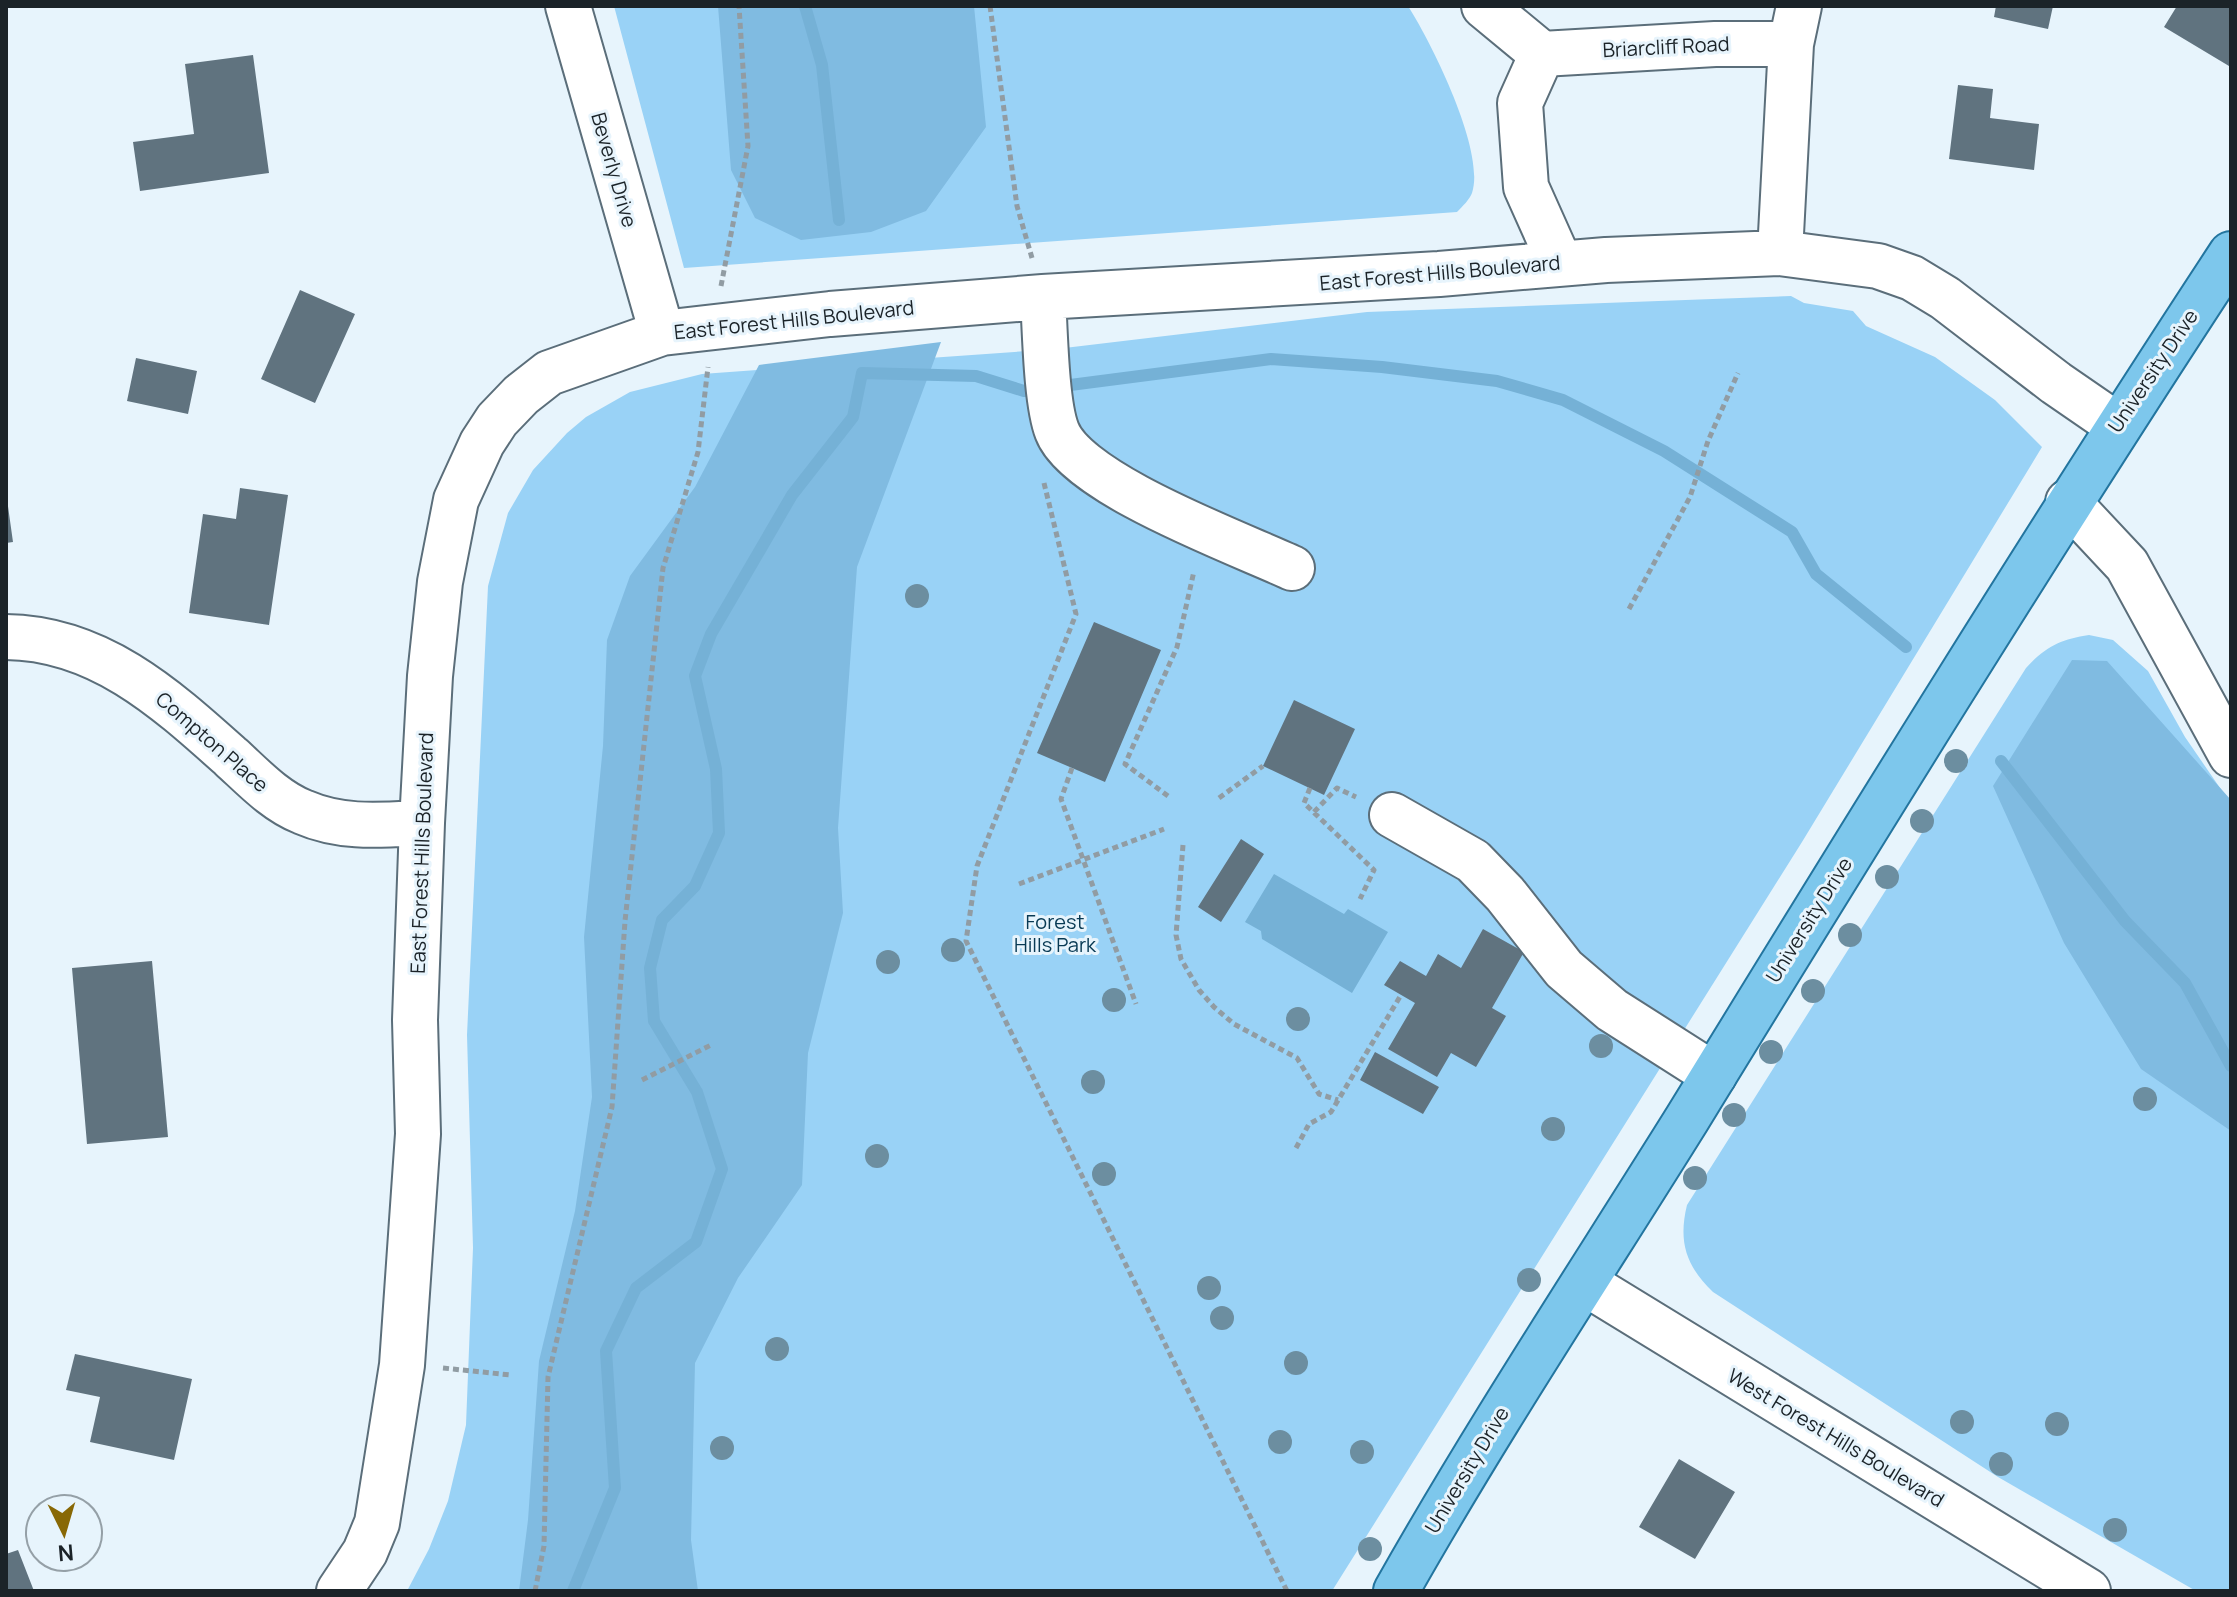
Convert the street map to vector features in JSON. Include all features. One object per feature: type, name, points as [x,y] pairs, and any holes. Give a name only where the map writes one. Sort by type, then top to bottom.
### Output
[{"type":"main road","name":"University Drive","points":[[1396,1591],[1491,1427],[1585,1283],[2068,502],[2231,254]]},
{"type":"street","name":"Beverly Drive","points":[[568,6],[662,333]]},
{"type":"street","points":[[1484,6],[1542,54],[1520,103],[1526,187],[1560,263]]},
{"type":"street","name":"Briarcliff Road","points":[[1542,54],[1700,44],[1795,25],[1780,253]]},
{"type":"street","name":"East Forest Hills Boulevard","points":[[339,1591],[365,1552],[377,1523],[402,1365],[418,1134],[415,1020],[422,823],[430,676],[440,582],[456,500],[482,443],[521,395],[549,373],[662,333],[713,325],[1043,297],[1233,289],[1715,253],[1780,253],[1878,266],[1912,278],[1945,298],[2056,383],[2117,425]]},
{"type":"street","points":[[1043,297],[1057,430],[1071,454],[1098,475],[1292,568]]},
{"type":"street","points":[[2068,502],[2127,565],[2231,755]]},
{"type":"street","name":"Compton Place","points":[[6,637],[63,644],[131,674],[190,720],[274,796],[301,812],[336,823],[370,826],[422,823]]},
{"type":"street","points":[[1392,815],[1473,861],[1505,894],[1564,969],[1612,1010],[1714,1075]]},
{"type":"street","name":"West Forest Hills Boulevard","points":[[1585,1283],[2085,1590]]},
{"type":"path","points":[[535,1591],[544,1546],[548,1377],[612,1107],[625,921],[663,568],[698,452],[713,325],[748,146],[739,6]]},
{"type":"path","points":[[990,6],[1017,206],[1043,297]]},
{"type":"path","points":[[1629,609],[1690,497],[1708,441],[1738,373]]},
{"type":"path","points":[[1057,430],[1034,439],[1035,456],[1054,514],[1076,614],[977,866],[966,941],[1287,1591]]},
{"type":"path","points":[[1168,796],[1125,764],[1177,647],[1186,619],[1191,595],[1196,523]]},
{"type":"path","points":[[1219,798],[1263,766]]},
{"type":"path","points":[[1072,768],[1061,799],[1081,861],[1136,1004]]},
{"type":"path","points":[[1310,788],[1304,803],[1374,870],[1360,899]]},
{"type":"path","points":[[1019,884],[1164,829]]},
{"type":"path","points":[[1183,845],[1176,935],[1181,959],[1199,990],[1234,1024],[1297,1058],[1319,1094],[1338,1100]]},
{"type":"path","points":[[1296,1148],[1309,1124],[1331,1112],[1401,995]]},
{"type":"path","points":[[642,1080],[711,1045]]},
{"type":"path","points":[[402,1365],[511,1375]]},
{"type":"green space","points":[[614,6],[1408,6],[1430,44],[1464,125],[1474,174],[1472,193],[1457,212],[684,268]]},
{"type":"green space","name":"Forest Hills Park","points":[[1791,296],[1804,303],[1853,311],[1866,326],[1935,357],[1995,400],[2042,447],[1802,842],[1332,1591],[407,1591],[429,1549],[448,1501],[466,1425],[473,1248],[467,1035],[488,586],[508,513],[533,470],[567,433],[586,417],[630,392],[702,374],[1056,349],[1367,312]]},
{"type":"green space","points":[[2089,635],[2113,640],[2148,671],[2185,737],[2231,804],[2231,1591],[2196,1591],[1998,1477],[1713,1292],[1696,1273],[1684,1242],[1687,1205],[2026,668],[2054,645]]},
{"type":"shaded area","points":[[718,6],[974,6],[986,127],[926,211],[871,232],[801,240],[755,218],[731,170]]},
{"type":"shaded area","points":[[941,342],[857,567],[838,828],[843,913],[808,1053],[802,1185],[738,1278],[695,1363],[691,1540],[698,1591],[519,1591],[528,1520],[539,1361],[575,1211],[592,1097],[584,937],[603,746],[607,640],[630,576],[695,487],[759,365]]},
{"type":"shaded area","points":[[2072,660],[2107,661],[2231,800],[2231,1131],[2141,1069],[2064,943],[1993,786]]},
{"type":"shaded area","points":[[1274,874],[1344,914],[1348,909],[1388,932],[1352,993],[1262,939],[1261,931],[1245,922]]},
{"type":"building","points":[[1996,6],[2053,6],[2048,29],[1994,17]]},
{"type":"building","points":[[2177,6],[2231,6],[2229,66],[2164,27]]},
{"type":"building","points":[[253,55],[269,173],[140,191],[133,142],[194,134],[185,64]]},
{"type":"building","points":[[1958,85],[1993,89],[1990,118],[2039,124],[2034,170],[1949,159]]},
{"type":"building","points":[[300,290],[355,314],[315,403],[261,379]]},
{"type":"building","points":[[136,358],[197,371],[188,414],[127,401]]},
{"type":"building","points":[[240,488],[288,495],[269,625],[189,613],[203,514],[236,519]]},
{"type":"building","points":[[6,492],[13,542],[6,543]]},
{"type":"building","points":[[1094,622],[1161,650],[1105,782],[1037,753]]},
{"type":"building","points":[[1294,700],[1355,729],[1324,795],[1263,766]]},
{"type":"building","points":[[1241,839],[1264,854],[1221,922],[1198,907]]},
{"type":"building","points":[[1483,929],[1524,952],[1492,1008],[1506,1016],[1476,1067],[1451,1053],[1437,1077],[1388,1049],[1415,1003],[1384,985],[1400,961],[1426,976],[1438,954],[1461,968]]},
{"type":"building","points":[[152,961],[168,1137],[87,1144],[72,968]]},
{"type":"building","points":[[1375,1052],[1439,1087],[1423,1114],[1360,1080]]},
{"type":"building","points":[[75,1354],[192,1379],[174,1460],[90,1442],[100,1397],[66,1390]]},
{"type":"building","points":[[1679,1459],[1735,1492],[1695,1559],[1639,1527]]},
{"type":"building","points":[[18,1550],[24,1573],[27,1573],[34,1591],[6,1591],[6,1554]]},
{"type":"waterway","points":[[805,6],[822,65],[839,220]]},
{"type":"waterway","points":[[573,1591],[615,1488],[606,1351],[636,1288],[696,1242],[722,1169],[697,1092],[654,1021],[650,968],[662,920],[695,886],[719,833],[716,769],[695,676],[711,634],[792,495],[853,417],[862,373],[976,376],[1024,391],[1271,359],[1382,367],[1497,381],[1563,400],[1664,451],[1792,532],[1816,574],[1906,647]]},
{"type":"waterway","points":[[2001,761],[2125,921],[2185,983],[2231,1066]]}]
